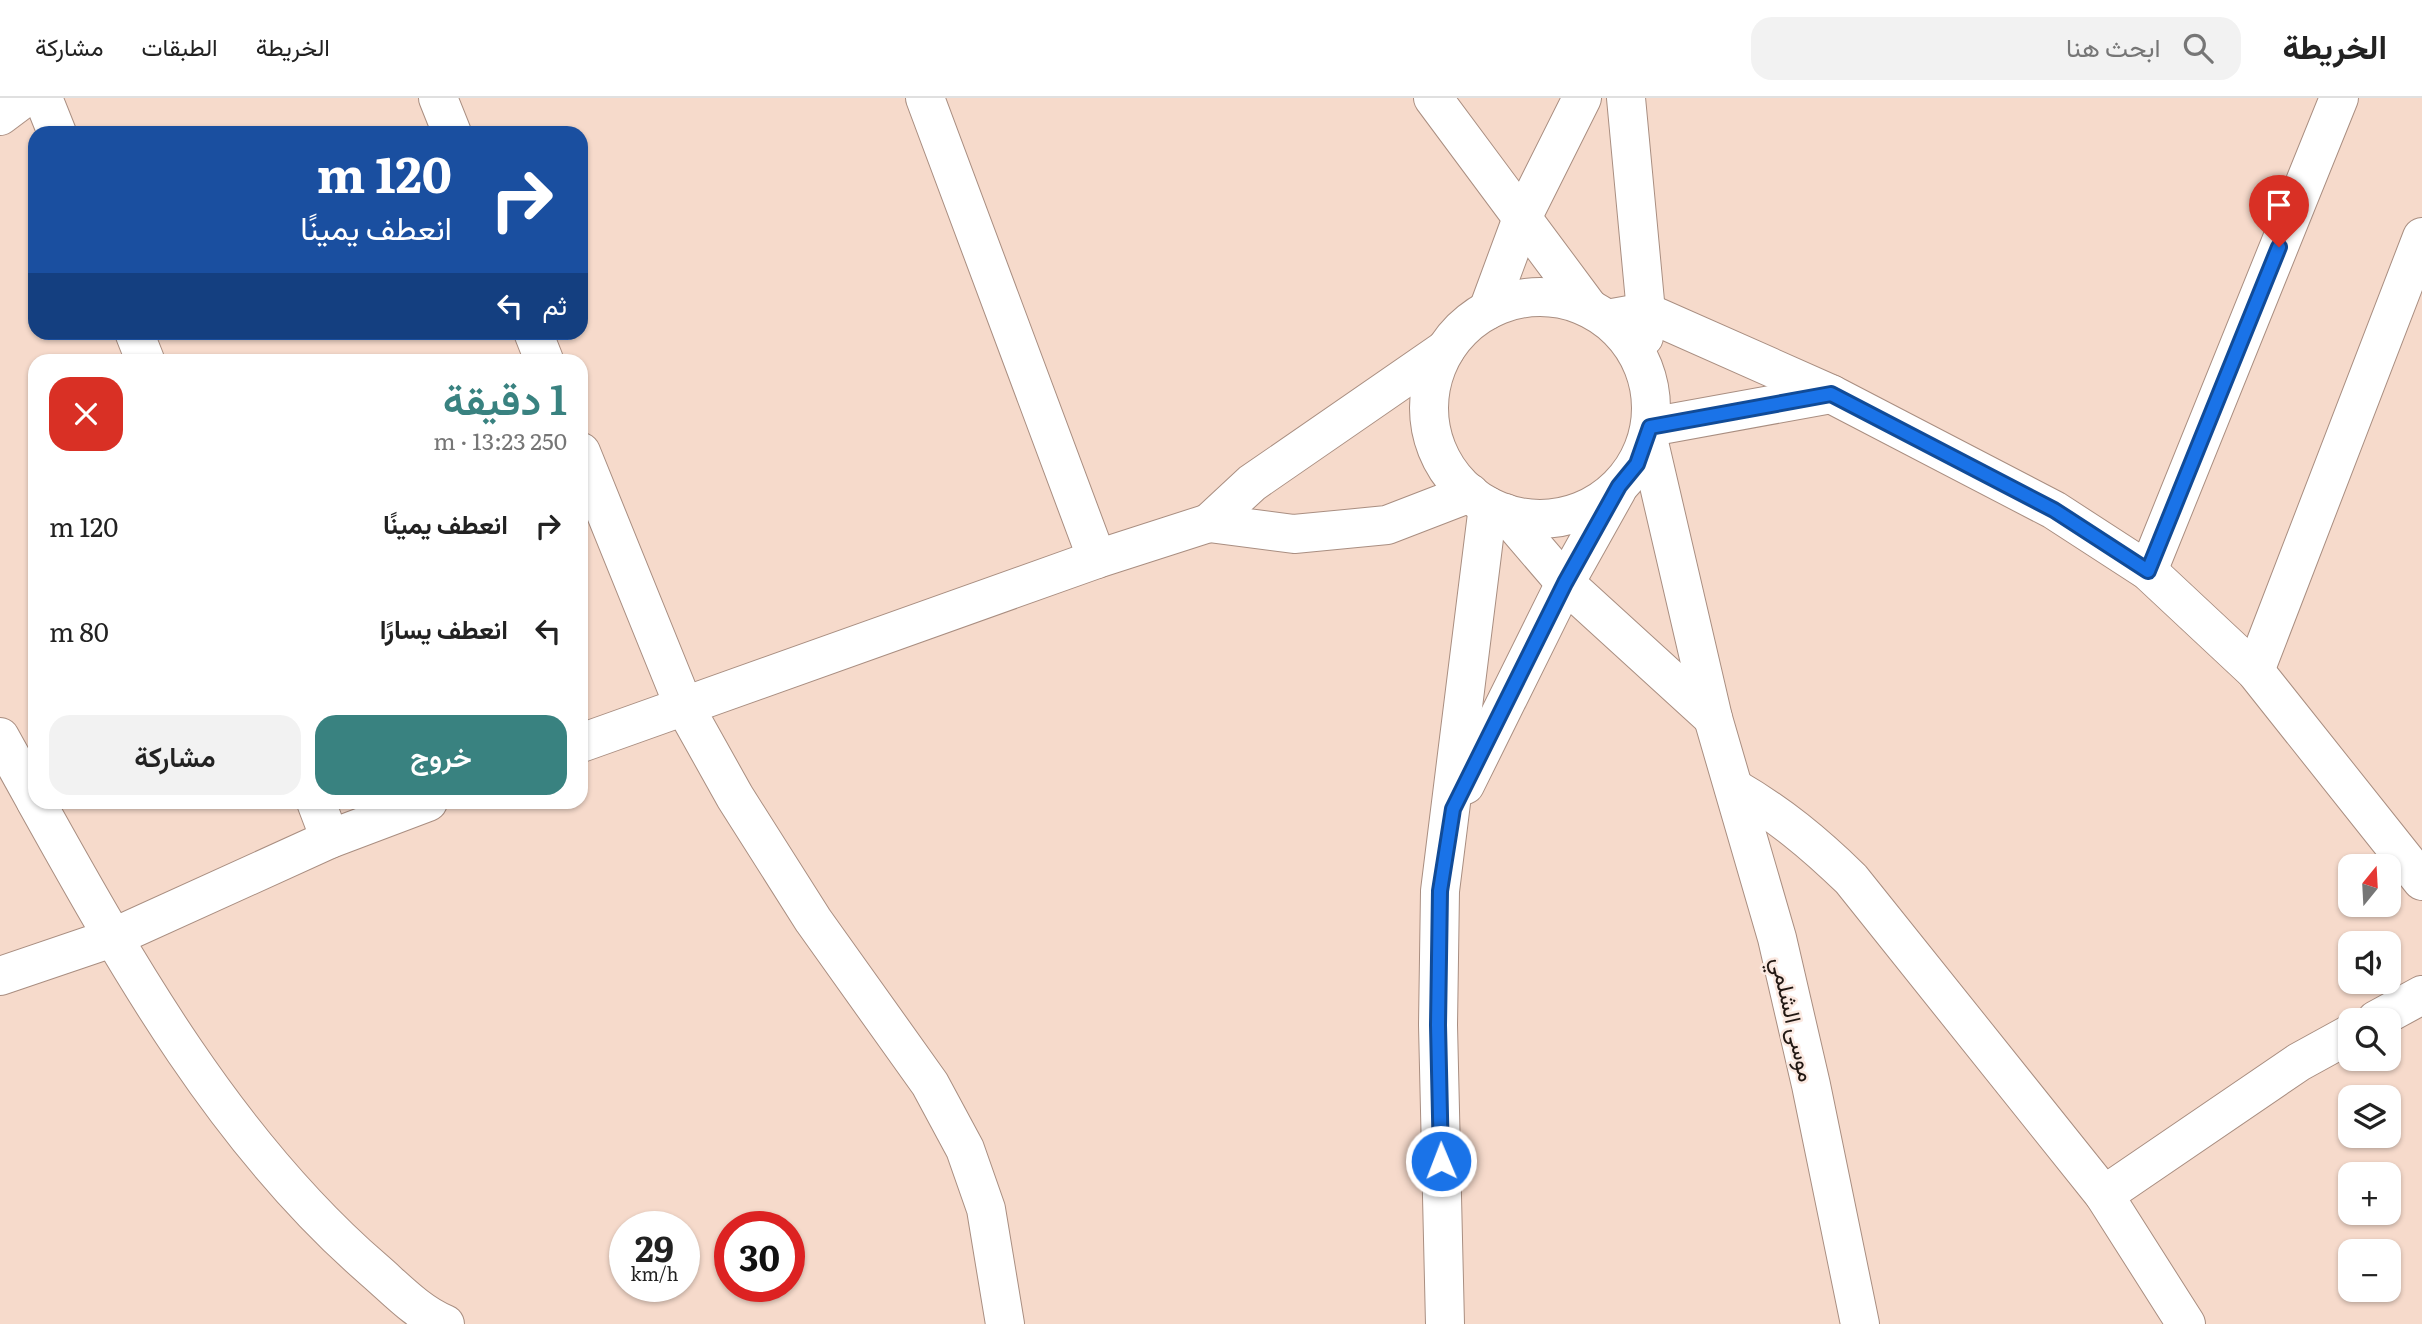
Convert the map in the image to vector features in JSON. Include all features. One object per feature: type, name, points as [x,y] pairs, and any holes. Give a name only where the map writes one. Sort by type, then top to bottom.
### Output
[{"type":"street","points":[[0,116],[24,98]]},
{"type":"street","points":[[43,98],[54,126]]},
{"type":"street","points":[[438,98],[449,126]]},
{"type":"street","points":[[925,98],[1097,559]]},
{"type":"street","points":[[1433,98],[1522,218],[1598,313],[1630,342],[1641,360],[1650,387],[1649,432],[1637,464],[1619,486],[1565,583],[1453,809]]},
{"type":"street","points":[[1488,310],[1522,218],[1582,98]]},
{"type":"street","points":[[1626,98],[1646,312],[1641,360]]},
{"type":"street","points":[[2148,571],[2339,98]]},
{"type":"street","points":[[2255,671],[2422,237]]},
{"type":"street","points":[[1713,718],[1565,583],[1444,463],[1430,425],[1431,386],[1446,349],[1460,331],[1488,310],[1512,300],[1538,296],[1572,301],[1598,313],[1646,312],[1831,394],[2054,510],[2148,571],[2255,671],[2422,881]]},
{"type":"street","points":[[588,740],[683,704],[1097,559],[1209,523],[1252,483],[1446,349]]},
{"type":"street","points":[[1649,432],[1831,394]]},
{"type":"street","name":"موسى الشلمي","points":[[1649,432],[1713,718],[1786,978],[1860,1324]]},
{"type":"street","points":[[588,470],[683,704],[735,797],[813,920],[930,1084],[965,1149],[986,1209],[1005,1324]]},
{"type":"street","points":[[1209,523],[1294,534],[1388,525],[1488,504],[1546,519],[1573,514],[1598,503],[1619,486]]},
{"type":"street","points":[[1445,1324],[1438,1025],[1440,891],[1453,809],[1488,504]]},
{"type":"street","points":[[0,737],[28,788]]},
{"type":"street","points":[[1734,788],[1778,813],[1810,839],[1851,879],[2105,1195],[2186,1324]]},
{"type":"street","points":[[39,809],[112,938],[245,1137],[348,1247],[432,1322]]},
{"type":"street","points":[[319,809],[330,839]]},
{"type":"street","points":[[0,976],[112,938],[330,839],[409,809]]},
{"type":"street","points":[[2398,1008],[2422,995]]},
{"type":"street","points":[[2105,1195],[2299,1062],[2338,1041]]},
{"type":"route","points":[[1441,1161],[1438,1025],[1440,891],[1453,809],[1565,583],[1619,486],[1637,464],[1650,427],[1831,394],[2054,510],[2148,571],[2279,247]]}]
